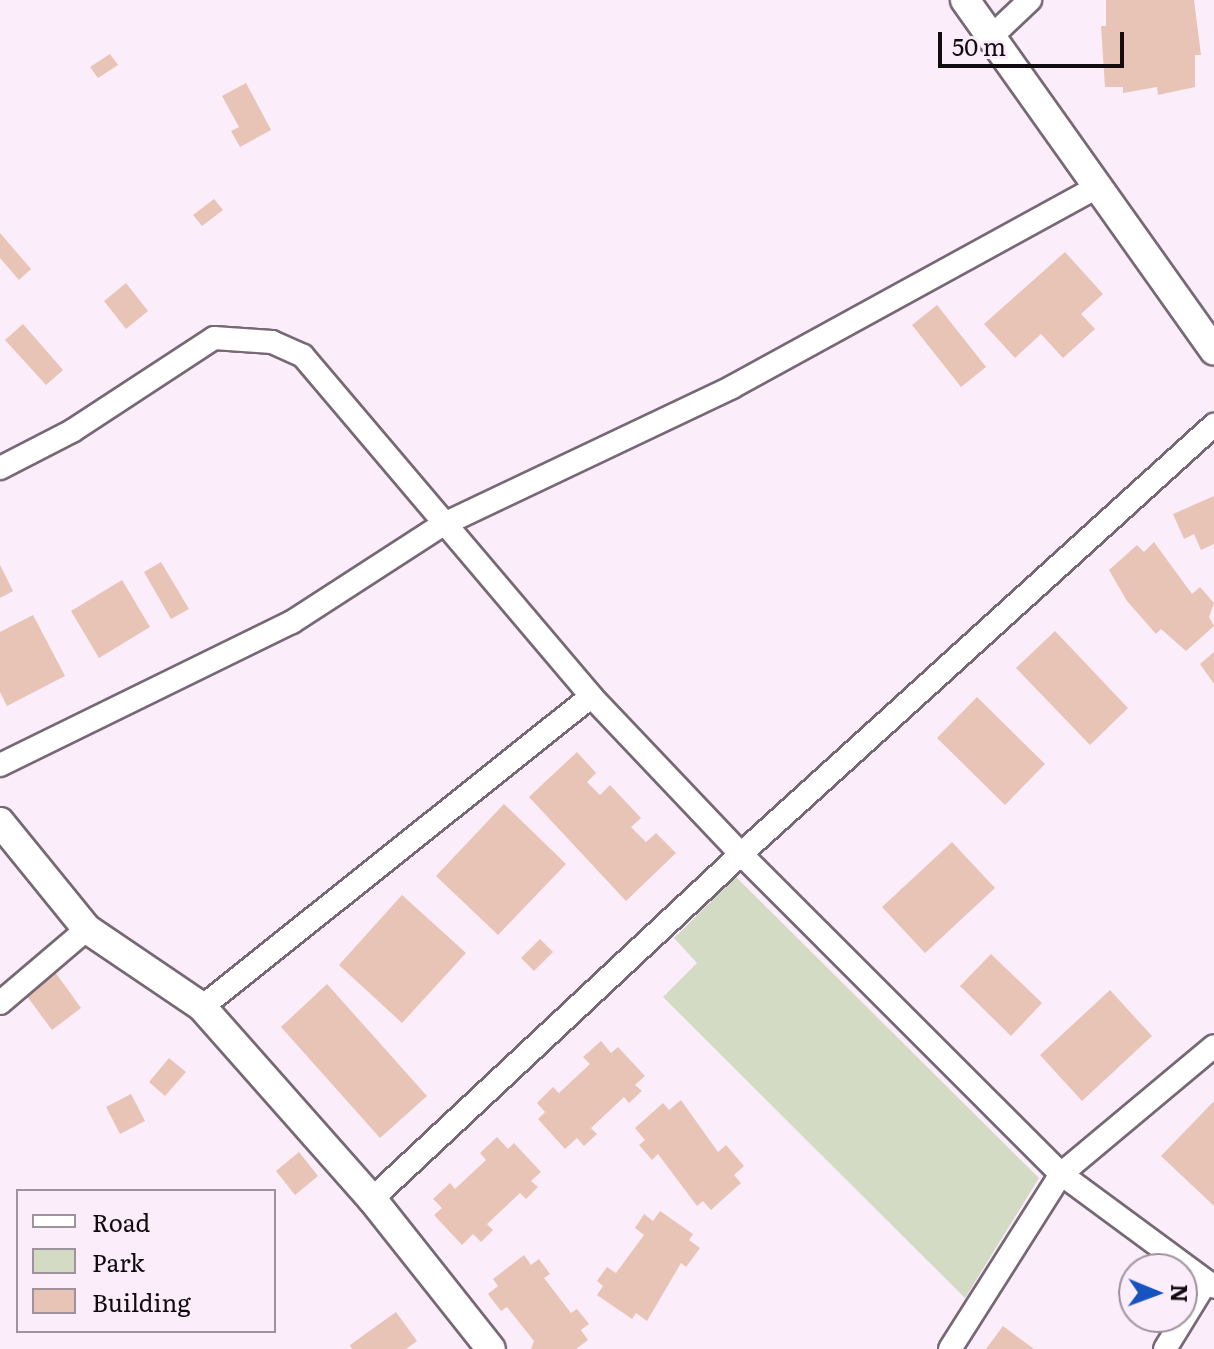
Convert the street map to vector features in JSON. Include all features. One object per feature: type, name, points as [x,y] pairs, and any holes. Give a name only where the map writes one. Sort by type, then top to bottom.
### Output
[{"type":"street","points":[[965,0],[1214,350]]},
{"type":"street","points":[[991,37],[1030,0]]},
{"type":"street","points":[[0,765],[292,622],[442,525],[732,387],[1098,187]]},
{"type":"street","points":[[0,468],[72,431],[214,338],[272,342],[303,356],[442,525],[591,696],[741,854],[1061,1174],[1210,1285],[1165,1349]]},
{"type":"street","points":[[372,1199],[741,854],[1214,425]]},
{"type":"street","points":[[202,1007],[591,696]]},
{"type":"street","points":[[0,822],[87,929],[202,1007],[372,1199],[491,1349]]},
{"type":"street","points":[[0,1003],[87,929]]},
{"type":"street","points":[[950,1349],[1061,1174],[1214,1046]]},
{"type":"green space","points":[[736,877],[1039,1178],[965,1298],[663,997],[697,963],[674,938]]},
{"type":"building","points":[[1106,0],[1194,0],[1201,55],[1195,55],[1195,87],[1158,95],[1157,87],[1123,93],[1123,87],[1105,87],[1101,26],[1106,26]]},
{"type":"building","points":[[110,54],[118,65],[98,78],[90,67]]},
{"type":"building","points":[[246,83],[271,130],[240,147],[231,131],[239,127],[222,96]]},
{"type":"building","points":[[214,199],[223,210],[202,226],[193,215]]},
{"type":"building","points":[[0,233],[31,269],[19,280],[0,258]]},
{"type":"building","points":[[1065,252],[1103,294],[1081,314],[1095,329],[1063,358],[1041,334],[1015,358],[984,324]]},
{"type":"building","points":[[126,283],[148,311],[126,329],[104,301]]},
{"type":"building","points":[[937,305],[986,367],[961,387],[912,325]]},
{"type":"building","points":[[23,324],[63,370],[46,385],[5,340]]},
{"type":"building","points":[[1214,496],[1214,544],[1201,550],[1194,534],[1184,539],[1173,514]]},
{"type":"building","points":[[1154,542],[1192,594],[1200,587],[1214,603],[1209,617],[1214,626],[1186,651],[1161,629],[1156,634],[1127,601],[1109,570],[1137,545],[1144,552]]},
{"type":"building","points":[[161,562],[189,609],[171,619],[144,572]]},
{"type":"building","points":[[0,565],[13,591],[0,598]]},
{"type":"building","points":[[122,580],[150,627],[99,658],[71,611]]},
{"type":"building","points":[[33,615],[65,676],[7,706],[0,692],[0,632]]},
{"type":"building","points":[[1055,631],[1128,708],[1090,745],[1016,668]]},
{"type":"building","points":[[1214,652],[1214,684],[1200,664]]},
{"type":"building","points":[[977,697],[1045,764],[1005,805],[937,738]]},
{"type":"building","points":[[577,752],[596,773],[587,782],[600,795],[610,785],[641,818],[631,827],[646,842],[656,833],[676,853],[626,901],[529,797]]},
{"type":"building","points":[[504,804],[566,864],[498,935],[436,876]]},
{"type":"building","points":[[952,842],[995,888],[925,953],[882,907]]},
{"type":"building","points":[[402,895],[466,953],[402,1023],[339,965]]},
{"type":"building","points":[[540,939],[553,952],[534,971],[521,958]]},
{"type":"building","points":[[991,954],[1042,1003],[1011,1036],[960,986]]},
{"type":"building","points":[[50,965],[81,1008],[52,1030],[20,987]]},
{"type":"building","points":[[327,984],[427,1096],[380,1138],[281,1027]]},
{"type":"building","points":[[1110,990],[1152,1036],[1082,1101],[1040,1055]]},
{"type":"building","points":[[601,1041],[611,1053],[618,1047],[645,1076],[635,1085],[642,1091],[629,1103],[624,1097],[591,1128],[597,1134],[584,1146],[577,1138],[565,1149],[538,1119],[545,1112],[537,1103],[553,1087],[559,1093],[590,1064],[583,1057]]},
{"type":"building","points":[[169,1058],[186,1072],[165,1096],[149,1082]]},
{"type":"building","points":[[131,1094],[145,1121],[120,1134],[106,1107]]},
{"type":"building","points":[[681,1100],[718,1152],[726,1145],[744,1166],[734,1175],[741,1183],[711,1210],[703,1201],[697,1206],[658,1154],[652,1160],[639,1145],[645,1140],[635,1128],[663,1103],[669,1110]]},
{"type":"building","points":[[1214,1101],[1214,1206],[1161,1156]]},
{"type":"building","points":[[497,1137],[508,1149],[514,1143],[541,1172],[531,1181],[538,1187],[526,1199],[520,1193],[487,1224],[493,1230],[481,1242],[473,1234],[462,1245],[434,1215],[442,1208],[433,1199],[450,1183],[455,1189],[486,1160],[480,1153]]},
{"type":"building","points":[[299,1152],[318,1176],[295,1195],[276,1171]]},
{"type":"building","points":[[660,1211],[693,1234],[689,1240],[700,1248],[686,1267],[681,1263],[647,1321],[636,1313],[632,1319],[597,1295],[603,1286],[597,1281],[607,1267],[616,1273],[644,1235],[635,1228],[644,1214],[653,1221]]},
{"type":"building","points":[[524,1255],[531,1265],[539,1259],[550,1274],[544,1278],[571,1313],[577,1309],[589,1324],[581,1330],[588,1340],[576,1349],[531,1349],[534,1341],[507,1307],[501,1311],[488,1294],[498,1286],[493,1279]]},
{"type":"building","points":[[396,1312],[417,1341],[406,1349],[352,1349],[350,1345]]},
{"type":"building","points":[[1003,1326],[1034,1349],[986,1349]]}]
